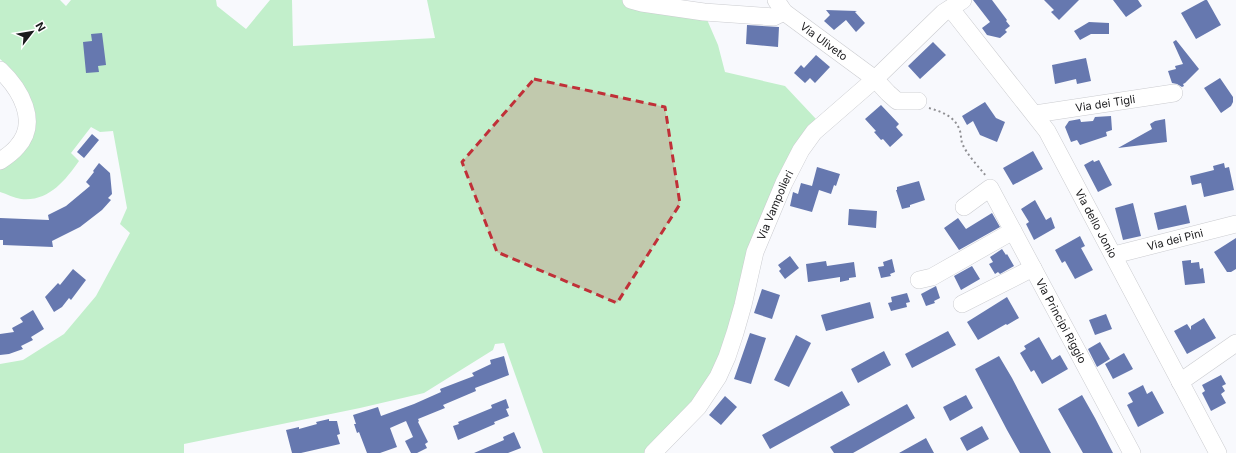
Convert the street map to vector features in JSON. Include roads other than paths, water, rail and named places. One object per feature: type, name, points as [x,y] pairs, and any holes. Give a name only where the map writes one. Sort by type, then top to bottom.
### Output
[{"type":"street","points":[[631,0],[704,12],[774,17],[780,6]]},
{"type":"street","name":"Via Vampolieri","points":[[653,453],[698,407],[718,377],[735,334],[755,252],[784,183],[801,150],[814,132],[875,79],[943,13],[957,4]]},
{"type":"street","name":"Via dello Jonio","points":[[957,4],[1047,131],[1218,453]]},
{"type":"street","name":"Via Uliveto","points":[[780,6],[875,79],[897,101],[918,101]]},
{"type":"street","points":[[0,70],[20,94],[26,108],[28,125],[25,137],[17,148],[0,161]]},
{"type":"street","name":"Via dei Tigli","points":[[1036,114],[1174,93]]},
{"type":"street","name":"Via Principi Riggio","points":[[964,208],[990,188],[1132,453]]},
{"type":"street","name":"Via dei Pini","points":[[1114,255],[1236,224]]},
{"type":"street","points":[[919,280],[932,277],[1013,231]]},
{"type":"street","points":[[962,304],[1033,268]]},
{"type":"street","points":[[1180,382],[1236,343]]}]
